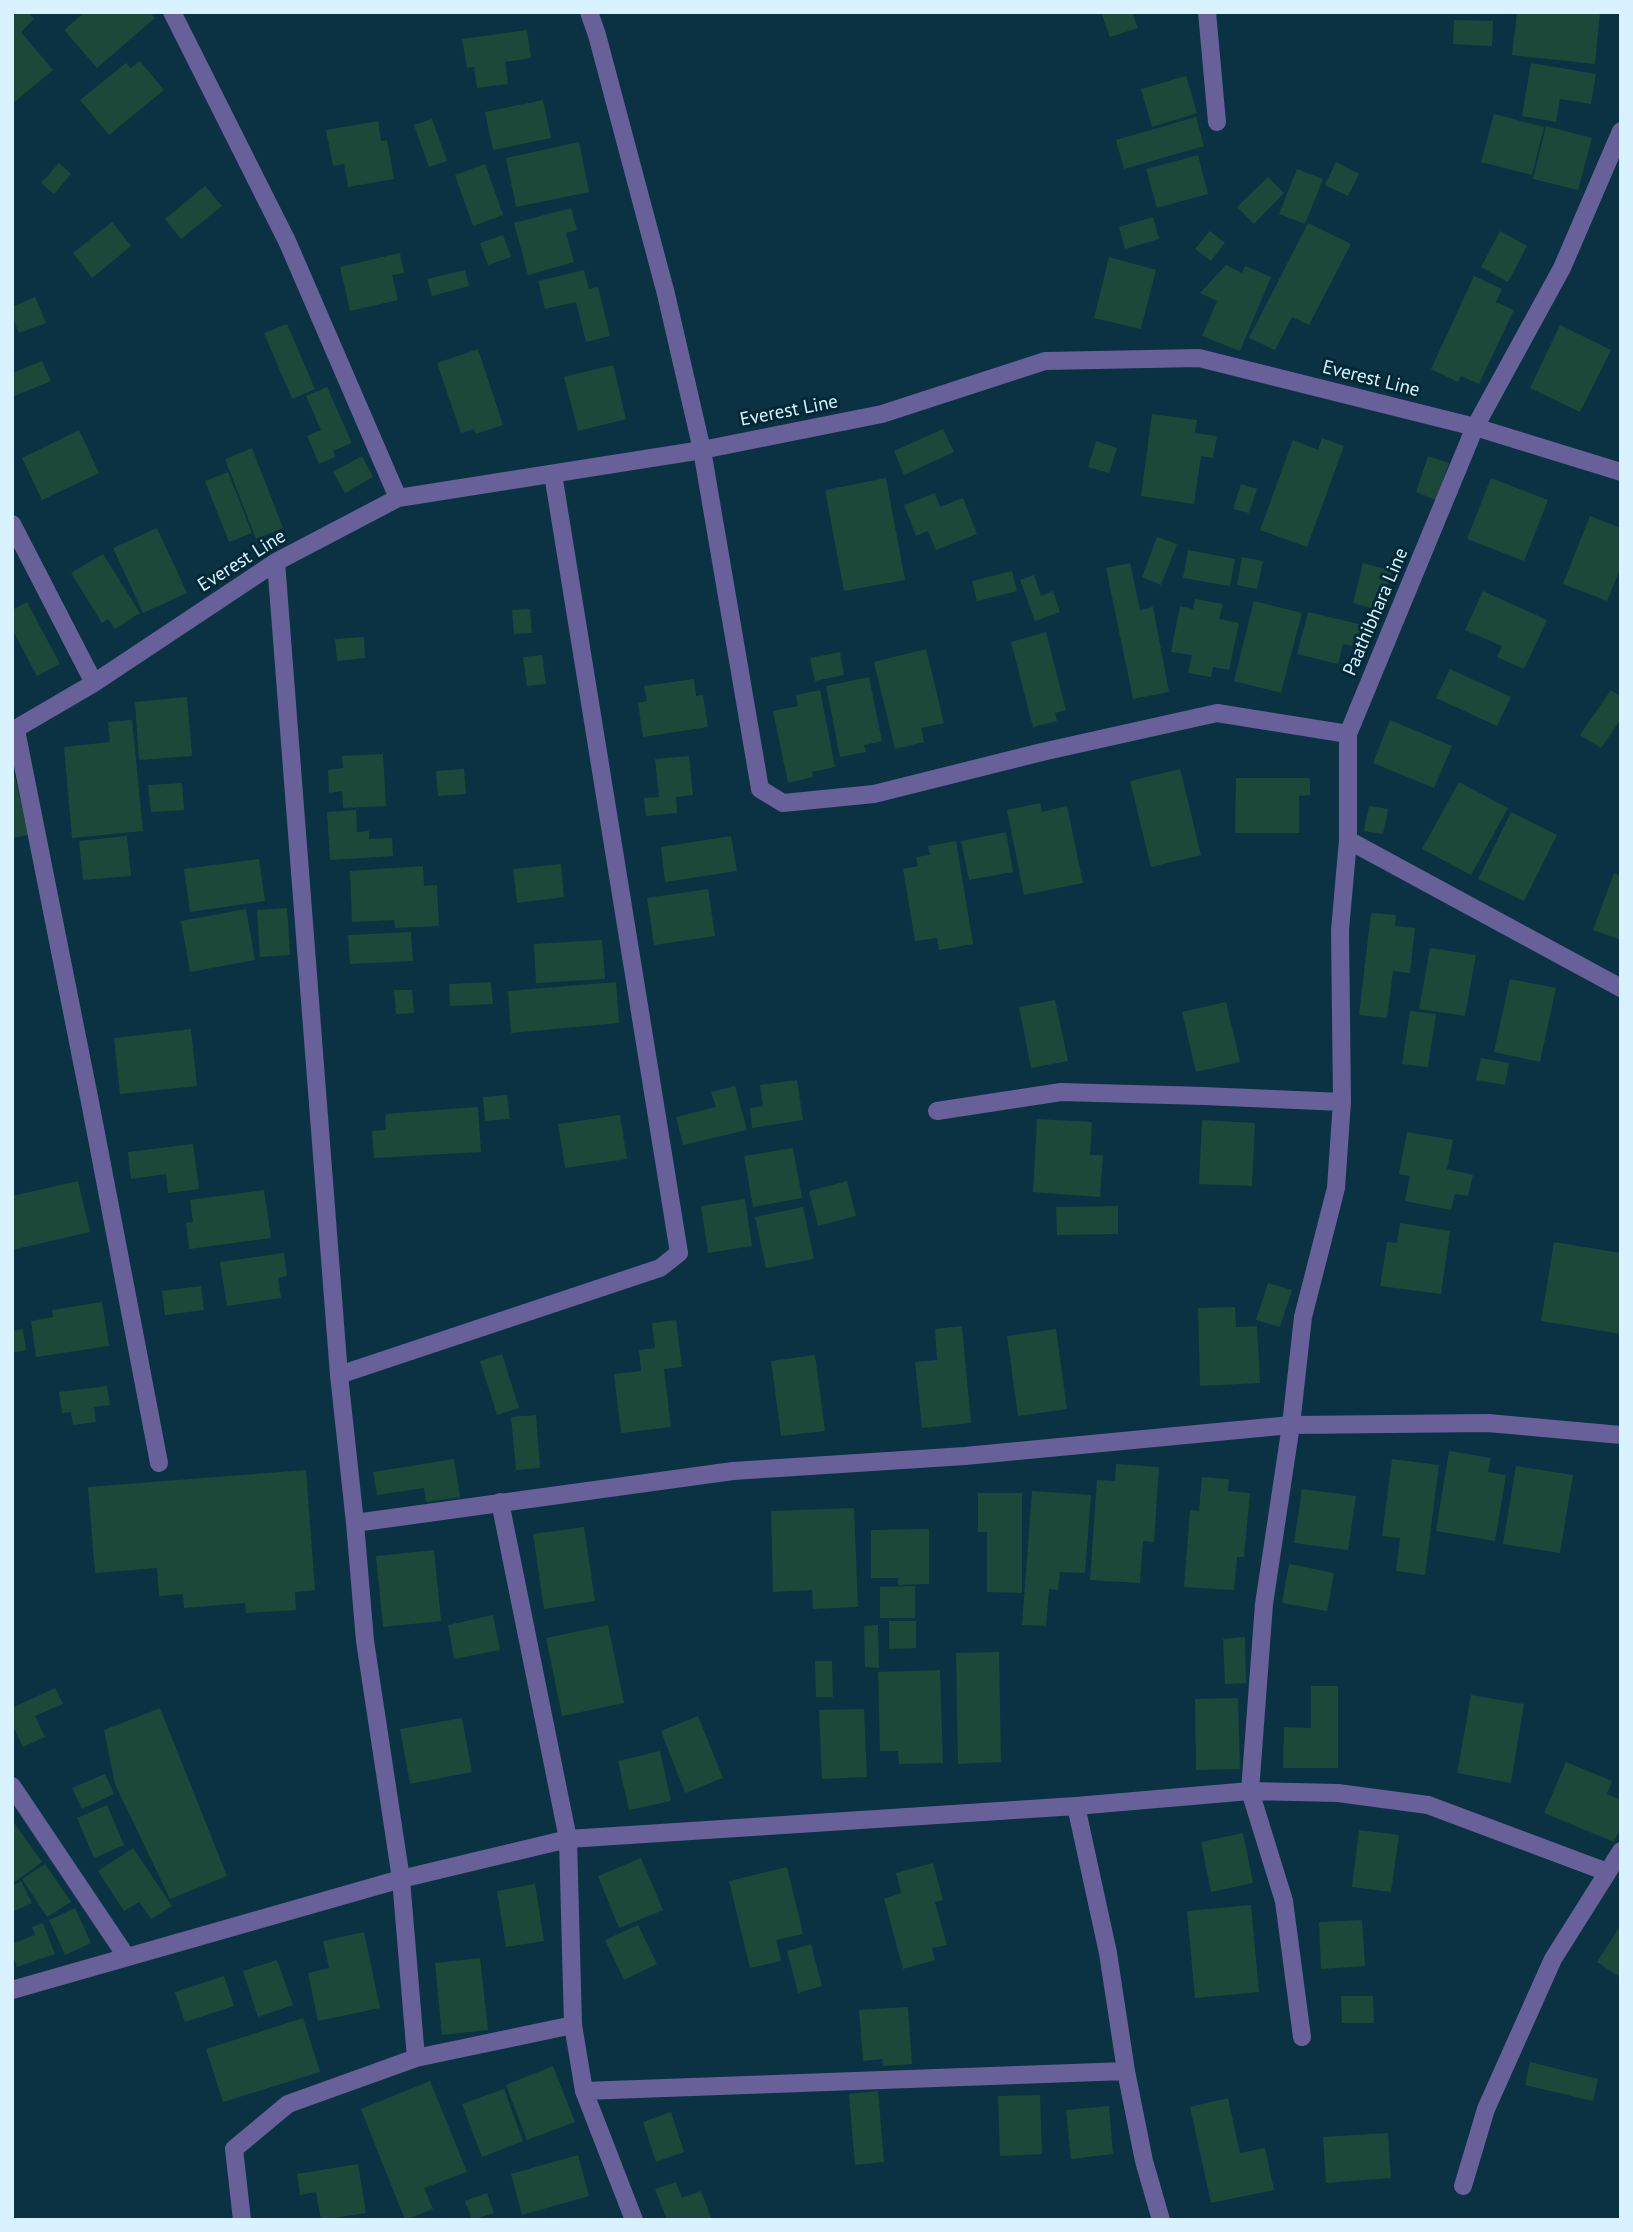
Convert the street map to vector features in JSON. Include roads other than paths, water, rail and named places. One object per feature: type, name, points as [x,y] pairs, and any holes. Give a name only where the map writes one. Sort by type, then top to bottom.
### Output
[{"type":"street","points":[[172,12],[287,241],[398,498]]},
{"type":"street","points":[[589,12],[666,294],[702,450],[760,789],[783,803],[874,794],[1042,752],[1217,713],[1348,734]]},
{"type":"street","points":[[1207,12],[1217,122]]},
{"type":"street","name":"Paathibhara Line","points":[[1250,1791],[1264,1604],[1291,1425],[1303,1317],[1336,1188],[1342,1102],[1340,930],[1348,840],[1348,734],[1475,427],[1562,268],[1621,131]]},
{"type":"street","name":"Everest Line","points":[[14,731],[94,683],[276,562],[398,498],[702,450],[882,414],[1045,361],[1199,358],[1475,427],[1621,471]]},
{"type":"street","points":[[339,1375],[660,1268],[679,1254],[552,474]]},
{"type":"street","points":[[12,524],[94,683]]},
{"type":"street","points":[[276,562],[339,1375],[365,1641],[401,1879],[416,2058]]},
{"type":"street","points":[[14,731],[90,1102],[159,1463]]},
{"type":"street","points":[[1348,840],[1621,988]]},
{"type":"street","points":[[937,1111],[1061,1093],[1342,1102]]},
{"type":"street","points":[[355,1523],[733,1471],[965,1456],[1291,1425],[1488,1423],[1621,1435]]},
{"type":"street","points":[[500,1502],[568,1839],[573,2025],[584,2091],[634,2220]]},
{"type":"street","points":[[12,1786],[126,1956]]},
{"type":"street","points":[[1250,1791],[1284,1901],[1302,2037]]},
{"type":"street","points":[[12,1990],[401,1879],[568,1839],[1076,1806],[1250,1791],[1338,1793],[1428,1805],[1607,1872]]},
{"type":"street","points":[[1076,1806],[1108,1953],[1126,2071],[1144,2161],[1161,2220]]},
{"type":"street","points":[[1463,2186],[1486,2109],[1552,1959],[1621,1851]]},
{"type":"street","points":[[242,2220],[234,2149],[289,2104],[416,2058],[573,2025]]},
{"type":"street","points":[[584,2091],[1126,2071]]}]
